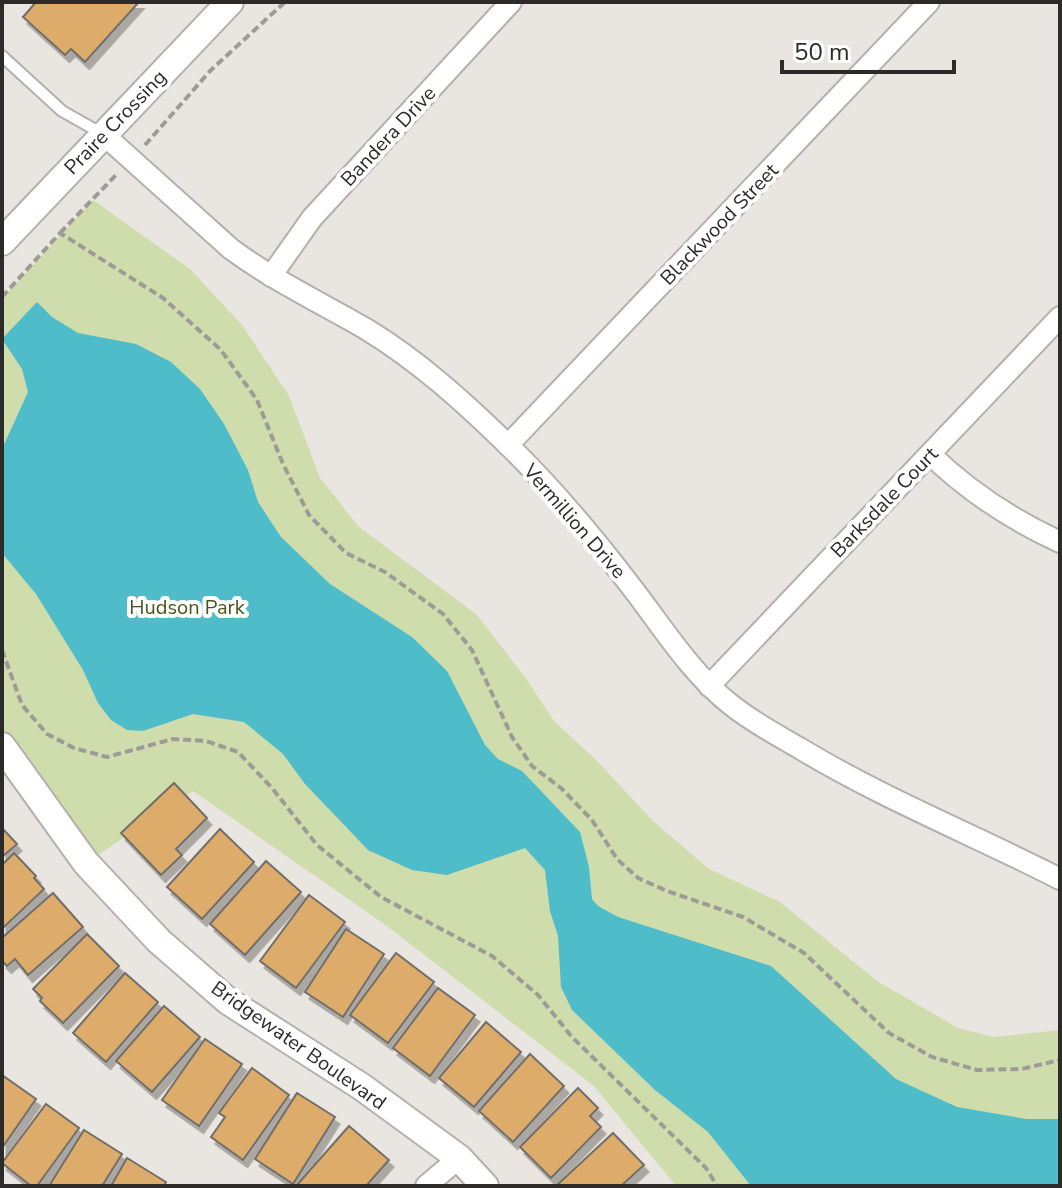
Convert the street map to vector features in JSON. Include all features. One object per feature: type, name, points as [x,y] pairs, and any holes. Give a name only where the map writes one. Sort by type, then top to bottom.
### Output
[{"type":"street","name":"Praire Crossing","points":[[2,242],[230,2]]},
{"type":"street","name":"Bandera Drive","points":[[271,276],[312,218],[511,2]]},
{"type":"street","name":"Blackwood Street","points":[[508,445],[929,2]]},
{"type":"street","name":"Vermillion Drive","points":[[103,134],[231,249],[407,357],[508,445],[550,487],[601,547],[709,686],[754,722],[915,812],[1060,879]]},
{"type":"street","name":"Barksdale Court","points":[[709,686],[1060,317]]},
{"type":"street","points":[[930,454],[992,506],[1060,542]]},
{"type":"street","name":"Bridgewater Boulevard","points":[[2,746],[86,863],[159,941],[228,1001],[362,1087],[459,1158],[485,1186]]},
{"type":"street","points":[[426,1186],[459,1158]]},
{"type":"lane","points":[[2,56],[62,111],[103,134]]},
{"type":"path","points":[[2,297],[211,70],[285,2]]},
{"type":"path","points":[[60,233],[163,298],[221,350],[257,400],[283,464],[309,515],[346,553],[385,572],[443,614],[472,650],[512,737],[532,766],[561,788],[592,820],[617,859],[638,878],[743,917],[804,953],[889,1033],[932,1057],[977,1070],[1022,1069],[1060,1060]]},
{"type":"path","points":[[2,650],[22,705],[47,734],[74,748],[107,757],[173,739],[206,741],[238,752],[272,788],[317,845],[381,897],[492,956],[538,995],[572,1037],[706,1168],[717,1186]]},
{"type":"green space","name":"Hudson Park","points":[[93,200],[190,269],[242,325],[289,396],[320,478],[359,527],[476,614],[525,677],[554,721],[596,760],[653,821],[709,869],[780,902],[877,981],[958,1028],[994,1037],[1060,1030],[1060,1186],[676,1186],[594,1086],[387,926],[193,791],[86,863],[2,739],[2,299]]},
{"type":"water","points":[[37,302],[52,317],[78,333],[136,344],[171,362],[200,389],[224,424],[248,470],[258,502],[281,537],[330,584],[412,637],[447,671],[485,745],[498,759],[522,771],[580,832],[589,867],[592,899],[598,906],[618,917],[771,966],[896,1079],[957,1107],[1026,1119],[1060,1119],[1060,1186],[751,1186],[708,1132],[655,1090],[572,1010],[561,987],[558,936],[550,911],[545,870],[525,848],[447,875],[412,870],[368,850],[305,784],[283,754],[244,722],[193,714],[143,731],[127,730],[111,720],[98,703],[83,670],[36,594],[2,553],[2,449],[28,392],[22,369],[2,339]]},
{"type":"building","points":[[36,2],[139,2],[85,62],[71,49],[65,55],[23,17]]},
{"type":"building","points":[[174,783],[207,818],[176,849],[182,855],[161,875],[121,833]]},
{"type":"building","points":[[2,828],[17,844],[2,857]]},
{"type":"building","points":[[220,829],[254,862],[202,919],[167,887]]},
{"type":"building","points":[[14,853],[44,889],[2,929],[2,865]]},
{"type":"building","points":[[266,861],[301,892],[245,955],[210,924]]},
{"type":"building","points":[[53,893],[83,927],[28,975],[15,959],[7,966],[2,961],[2,938]]},
{"type":"building","points":[[309,895],[345,922],[296,988],[260,961]]},
{"type":"building","points":[[346,929],[384,954],[343,1017],[305,992]]},
{"type":"building","points":[[87,934],[119,966],[63,1023],[40,1001],[42,998],[33,989]]},
{"type":"building","points":[[396,953],[434,982],[388,1043],[350,1015]]},
{"type":"building","points":[[125,973],[158,1002],[106,1062],[73,1033]]},
{"type":"building","points":[[438,988],[475,1015],[430,1076],[393,1048]]},
{"type":"building","points":[[164,1006],[200,1037],[152,1092],[116,1061]]},
{"type":"building","points":[[486,1022],[521,1052],[474,1107],[439,1078]]},
{"type":"building","points":[[205,1039],[242,1064],[199,1126],[162,1100]]},
{"type":"building","points":[[530,1054],[564,1086],[513,1142],[479,1111]]},
{"type":"building","points":[[252,1068],[289,1095],[243,1160],[211,1137],[225,1117],[219,1113]]},
{"type":"building","points":[[2,1075],[36,1099],[2,1148]]},
{"type":"building","points":[[578,1088],[598,1108],[590,1116],[601,1127],[551,1178],[520,1147]]},
{"type":"building","points":[[297,1093],[335,1117],[293,1184],[255,1159]]},
{"type":"building","points":[[46,1104],[79,1128],[37,1186],[31,1186],[2,1163]]},
{"type":"building","points":[[349,1126],[389,1160],[366,1186],[296,1186]]},
{"type":"building","points":[[84,1130],[122,1154],[102,1186],[49,1186]]},
{"type":"building","points":[[613,1133],[644,1165],[621,1186],[556,1186]]},
{"type":"building","points":[[127,1158],[166,1182],[164,1186],[111,1186]]}]
